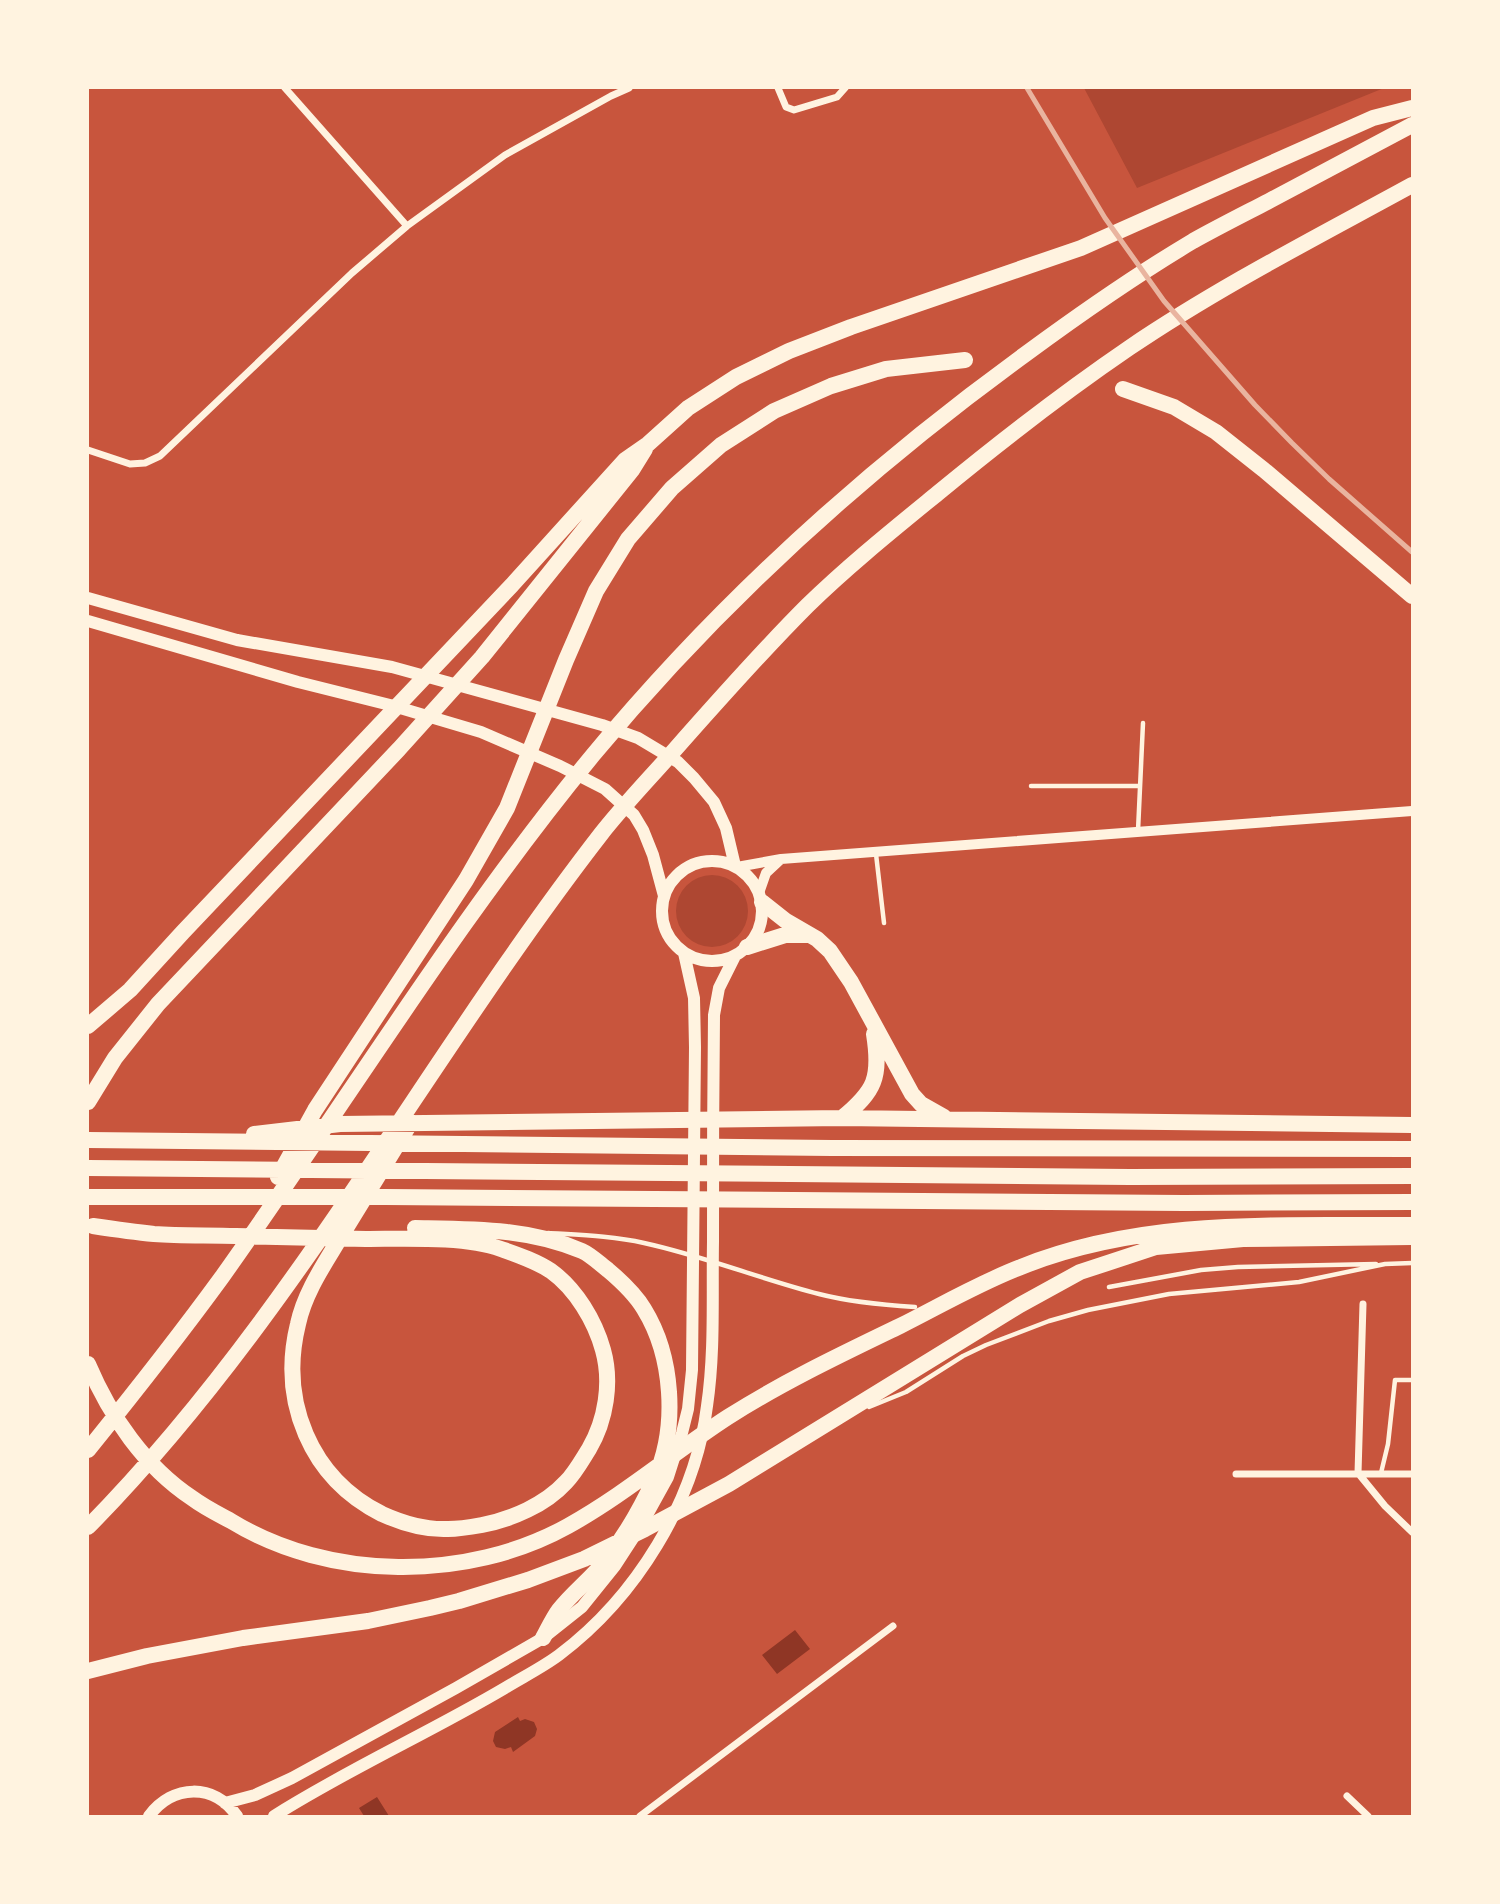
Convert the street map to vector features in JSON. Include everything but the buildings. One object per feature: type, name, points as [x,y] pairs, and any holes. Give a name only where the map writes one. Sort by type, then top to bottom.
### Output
[{"type":"highway","points":[[88,1026],[130,990],[520,577],[625,460],[648,444],[688,408],[736,377],[789,351],[850,327],[1081,248],[1373,118],[1412,108]]},
{"type":"highway","points":[[88,1450],[153,1370],[222,1277],[471,914],[594,754],[672,666],[770,565],[855,488],[970,394],[1077,317],[1193,241],[1412,125]]},
{"type":"highway","points":[[88,1527],[113,1502],[217,1381],[306,1258],[510,958],[603,831],[712,706],[809,604],[900,524],[1040,411],[1131,347],[1226,286],[1412,186]]},
{"type":"highway","points":[[222,1277],[315,1110],[466,880],[507,808],[596,591],[628,539],[681,479],[721,445],[774,411],[831,386],[886,369],[965,360]]},
{"type":"highway","points":[[1124,389],[1174,407],[1216,432],[1412,596]]},
{"type":"highway","points":[[88,1102],[115,1058],[158,1004],[399,749],[482,657],[632,470],[648,444]]},
{"type":"highway","points":[[760,897],[786,921],[824,945],[841,965],[912,1094],[922,1104],[949,1119]]},
{"type":"highway","points":[[741,951],[785,935],[810,935]]},
{"type":"highway","points":[[367,1233],[461,1241],[496,1247],[551,1272],[579,1300],[599,1336],[605,1358],[606,1401],[594,1441],[579,1466],[565,1483],[549,1496],[513,1516],[474,1526],[447,1530],[426,1528],[395,1519],[369,1507],[352,1494],[323,1464],[304,1430],[293,1389],[292,1359],[295,1339],[298,1320],[307,1296],[510,958]]},
{"type":"highway","points":[[842,1118],[868,1094],[876,1074],[877,1049],[872,1022]]},
{"type":"highway","points":[[184,1142],[340,1124],[842,1118],[1412,1125]]},
{"type":"highway","points":[[88,1140],[845,1149],[1412,1149]]},
{"type":"highway","points":[[88,1168],[1130,1177],[1412,1176]]},
{"type":"highway","points":[[88,1197],[1412,1202]]},
{"type":"highway","points":[[88,1364],[112,1413],[162,1473],[191,1498],[243,1529],[272,1542],[334,1560],[402,1567],[437,1565],[511,1550],[563,1529],[770,1392],[996,1277],[1048,1257],[1128,1237],[1203,1228],[1412,1225]]},
{"type":"highway","points":[[90,1226],[153,1234],[202,1230],[367,1233],[488,1230],[541,1237],[585,1252],[620,1280],[644,1308],[663,1357],[676,1433],[625,1532],[606,1559],[559,1611],[543,1638]]},
{"type":"highway","points":[[88,1671],[148,1656],[243,1638],[405,1614],[528,1580],[584,1559],[718,1490],[1032,1298],[1080,1272],[1156,1247],[1243,1239],[1412,1237]]},
{"type":"main road","points":[[88,598],[237,640],[392,667],[602,725],[638,738],[678,762],[714,802],[726,828],[736,866]]},
{"type":"main road","points":[[88,621],[481,732],[560,766],[605,789],[639,822],[653,855],[664,895],[662,917],[665,928],[669,937],[684,953],[709,961],[722,960],[741,951]]},
{"type":"main road","points":[[274,1816],[558,1656],[598,1622],[631,1585],[650,1557],[682,1497],[704,1425],[710,1381],[714,1015],[719,988],[741,951],[758,931],[763,912],[754,882],[736,866],[720,861],[694,864],[686,868],[673,880],[664,895]]},
{"type":"main road","points":[[676,1433],[688,1409],[693,1328],[694,998],[684,953]]},
{"type":"main road","points":[[225,1803],[255,1796],[292,1777],[543,1638]]},
{"type":"main road","points":[[149,1816],[170,1797],[189,1792],[208,1794],[225,1803],[237,1816]]},
{"type":"street","points":[[285,88],[407,226]]},
{"type":"street","points":[[88,450],[130,464],[145,463],[160,456],[352,273],[407,226],[505,155],[629,88]]},
{"type":"street","points":[[778,88],[786,107],[794,110],[837,97],[845,88]]},
{"type":"street","points":[[736,866],[781,859],[1412,811]]},
{"type":"street","points":[[760,897],[766,873],[781,859]]},
{"type":"street","points":[[1363,1304],[1358,1473],[1385,1506],[1412,1532]]},
{"type":"street","points":[[1236,1475],[1412,1474]]},
{"type":"street","points":[[640,1816],[893,1626]]},
{"type":"street","points":[[1347,1796],[1368,1816]]},
{"type":"lane","points":[[1138,832],[1143,723]]},
{"type":"lane","points":[[1031,786],[1140,786]]},
{"type":"lane","points":[[876,852],[884,923]]},
{"type":"lane","points":[[488,1230],[603,1236],[643,1243],[821,1295],[915,1307]]},
{"type":"lane","points":[[1109,1287],[1201,1270],[1238,1267],[1412,1263]]},
{"type":"lane","points":[[832,1422],[906,1392],[963,1356],[986,1345],[1049,1321],[1088,1310],[1169,1294],[1299,1282],[1385,1264]]},
{"type":"lane","points":[[1381,1473],[1388,1444],[1395,1380],[1412,1380]]},
{"type":"shaded area","points":[[1084,88],[1384,88],[1137,188]]},
{"type":"shaded area","points":[[712,875],[732,881],[742,891],[748,911],[742,931],[732,941],[712,947],[692,941],[682,931],[676,911],[682,891],[692,881]]},
{"type":"shaded area","points":[[795,1630],[810,1649],[777,1674],[762,1655]]},
{"type":"shaded area","points":[[518,1717],[520,1721],[525,1719],[534,1722],[537,1729],[535,1736],[513,1752],[511,1747],[496,1747],[493,1741],[495,1732]]},
{"type":"shaded area","points":[[377,1797],[389,1816],[364,1816],[359,1808]]},
{"type":"railway","points":[[1027,88],[1105,218],[1164,301],[1292,443],[1412,552]]}]
